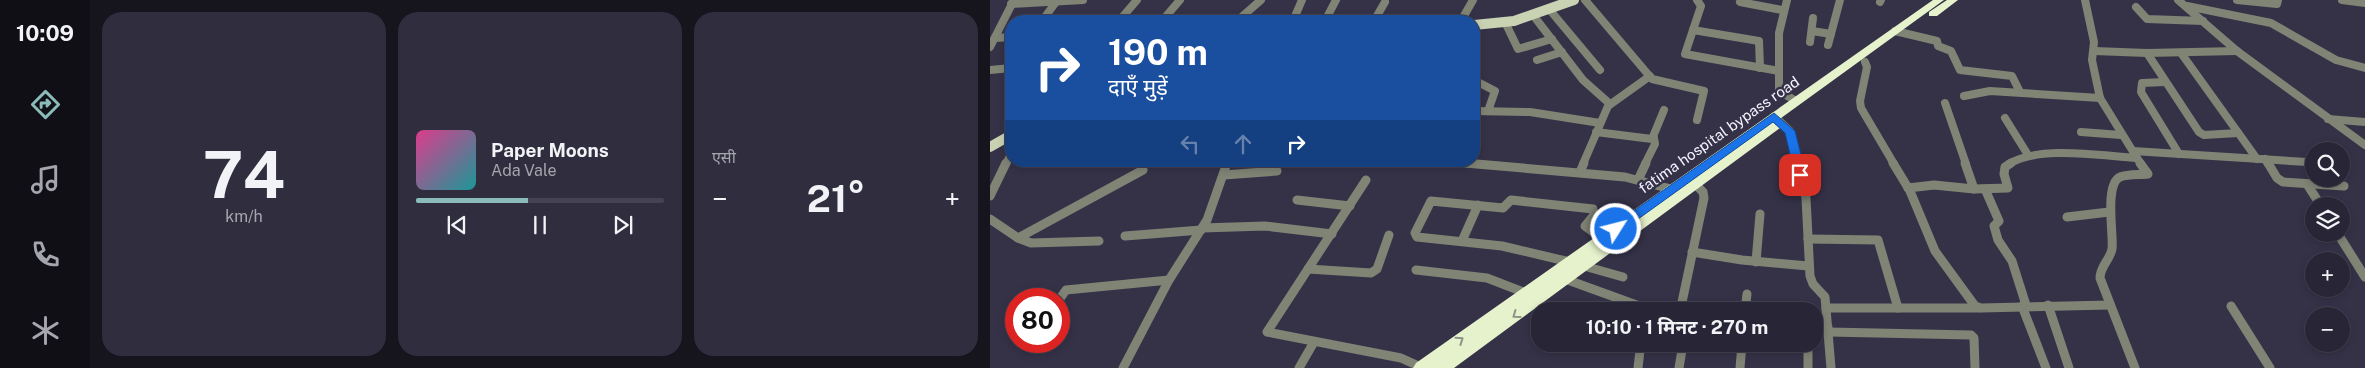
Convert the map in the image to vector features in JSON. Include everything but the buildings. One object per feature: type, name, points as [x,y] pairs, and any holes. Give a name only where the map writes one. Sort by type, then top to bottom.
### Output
[{"type":"highway","name":"fatima hospital bypass road","points":[[1421,368],[1671,189],[1709,168],[1778,119],[1865,62],[1939,0]]},
{"type":"highway","name":"fatima hospital bypass road","points":[[1778,119],[1796,101],[1953,0]]},
{"type":"highway","name":"fatima hospital bypass road","points":[[1442,368],[1695,184],[1709,168]]},
{"type":"main road","points":[[1480,25],[1504,22],[1574,0]]},
{"type":"main road","points":[[990,146],[1005,142]]},
{"type":"street","points":[[1006,15],[1013,2],[1083,0]]},
{"type":"street","points":[[1124,15],[1137,0]]},
{"type":"street","points":[[1167,15],[1180,0]]},
{"type":"street","points":[[1244,15],[1261,0]]},
{"type":"street","points":[[1296,15],[1302,0]]},
{"type":"street","points":[[1328,15],[1336,0]]},
{"type":"street","points":[[1465,15],[1474,0]]},
{"type":"street","points":[[1585,0],[1650,76],[1659,82],[1704,91],[1696,120]]},
{"type":"street","points":[[1697,0],[1701,6],[1685,54],[1778,71]]},
{"type":"street","points":[[1742,0],[1740,2],[1782,10]]},
{"type":"street","points":[[1787,0],[1782,10],[1779,28],[1778,91],[1796,101]]},
{"type":"street","points":[[1828,45],[1840,0]]},
{"type":"street","points":[[2085,0],[2094,42],[2092,60],[2100,98],[2121,135],[2148,174],[2117,179],[2109,212],[2112,250],[2100,272],[2100,278],[2135,368]]},
{"type":"street","points":[[2237,0],[2277,4],[2279,3],[2278,0]]},
{"type":"street","points":[[2342,0],[2365,3]]},
{"type":"street","points":[[1045,15],[1053,1]]},
{"type":"street","points":[[1377,15],[1385,2]]},
{"type":"street","points":[[2181,2],[2237,51],[2365,146]]},
{"type":"street","points":[[2181,2],[2274,24],[2336,60],[2365,68]]},
{"type":"street","points":[[2136,7],[2142,17],[2147,19],[2203,21]]},
{"type":"street","points":[[1549,9],[1600,70]]},
{"type":"street","points":[[1533,14],[1586,83],[1610,104]]},
{"type":"street","points":[[990,47],[1005,18]]},
{"type":"street","points":[[1810,42],[1814,18]]},
{"type":"street","points":[[1504,22],[1518,49],[1552,40]]},
{"type":"street","points":[[1693,30],[1758,42],[1760,68]]},
{"type":"street","points":[[1812,31],[1831,34]]},
{"type":"street","points":[[1901,32],[1937,40],[1938,46],[1951,51],[1960,70],[2012,76],[2020,92]]},
{"type":"street","points":[[995,38],[1005,37]]},
{"type":"street","points":[[2094,51],[2147,54],[2237,51]]},
{"type":"street","points":[[1537,60],[1562,52]]},
{"type":"street","points":[[2181,53],[2238,133],[2280,181],[2305,184]]},
{"type":"street","points":[[2147,54],[2201,134],[2238,133]]},
{"type":"street","points":[[1865,62],[1866,67],[1860,108],[1908,188],[1934,251],[1975,306],[1981,308]]},
{"type":"street","points":[[990,70],[1005,69]]},
{"type":"street","points":[[1580,172],[1596,132],[1610,104],[1650,76]]},
{"type":"street","points":[[2166,82],[2142,84],[2141,92],[2179,154]]},
{"type":"street","points":[[1480,85],[1495,91],[1488,111]]},
{"type":"street","points":[[1964,96],[1990,91],[2100,98]]},
{"type":"street","points":[[1945,103],[1980,189],[1999,222],[1994,225],[1998,240],[2012,261],[2024,305],[2046,368]]},
{"type":"street","points":[[1638,180],[1655,144],[1654,138],[1664,110]]},
{"type":"street","points":[[1480,111],[1530,112],[1600,123]]},
{"type":"street","points":[[2005,118],[2028,156]]},
{"type":"street","points":[[1778,119],[1790,131],[1806,198],[1808,266],[1813,284],[1825,296],[1831,368]]},
{"type":"street","points":[[2328,119],[2365,122]]},
{"type":"street","points":[[1596,132],[1654,138]]},
{"type":"street","points":[[2081,132],[2121,135]]},
{"type":"street","points":[[1908,188],[1934,185],[1980,189],[2008,188],[2004,174],[2005,167],[2028,156],[2058,153],[2179,154],[2305,162]]},
{"type":"street","points":[[1480,164],[1580,172],[1638,180],[1671,189]]},
{"type":"street","points":[[990,196],[1005,166]]},
{"type":"street","points":[[1123,368],[1169,280],[1201,229],[1226,167]]},
{"type":"street","points":[[1018,238],[1143,170]]},
{"type":"street","points":[[1224,175],[1277,171]]},
{"type":"street","points":[[1366,180],[1267,332],[1401,358],[1421,368]]},
{"type":"street","points":[[1682,302],[1704,198],[1703,192],[1695,184]]},
{"type":"street","points":[[1298,200],[1350,206]]},
{"type":"street","points":[[1570,262],[1502,246],[1417,237],[1415,233],[1431,201],[1504,208],[1511,200],[1593,209],[1594,216],[1585,226],[1602,239]]},
{"type":"street","points":[[1462,241],[1478,205]]},
{"type":"street","points":[[2067,216],[2109,212]]},
{"type":"street","points":[[1756,262],[1760,214]]},
{"type":"street","points":[[990,219],[1018,238],[1039,244],[1099,241]]},
{"type":"street","points":[[1126,236],[1201,229],[1265,226],[1332,234]]},
{"type":"street","points":[[1308,269],[1371,273],[1377,268],[1389,235]]},
{"type":"street","points":[[1808,239],[1878,240],[1898,308]]},
{"type":"street","points":[[2343,242],[2365,277]]},
{"type":"street","points":[[1692,252],[1756,262],[1808,266]]},
{"type":"street","points":[[1584,266],[1623,277]]},
{"type":"street","points":[[1416,270],[1470,276],[1510,286],[1526,293]]},
{"type":"street","points":[[1565,279],[1628,302]]},
{"type":"street","points":[[1070,290],[1169,280]]},
{"type":"street","points":[[1747,294],[1747,302]]},
{"type":"street","points":[[1826,308],[1981,308],[2024,305],[2110,305]]},
{"type":"street","points":[[2048,305],[2070,368]]},
{"type":"street","points":[[2231,306],[2270,368]]},
{"type":"street","points":[[1823,328],[1971,335],[1974,338],[1975,368]]},
{"type":"street","points":[[1299,368],[1314,342]]},
{"type":"street","points":[[1638,368],[1640,352]]},
{"type":"street","points":[[1679,368],[1682,352]]},
{"type":"street","points":[[1740,368],[1741,352]]},
{"type":"street","points":[[1808,352],[1808,368]]},
{"type":"route","points":[[1616,229],[1774,116],[1790,131],[1800,175]]}]
